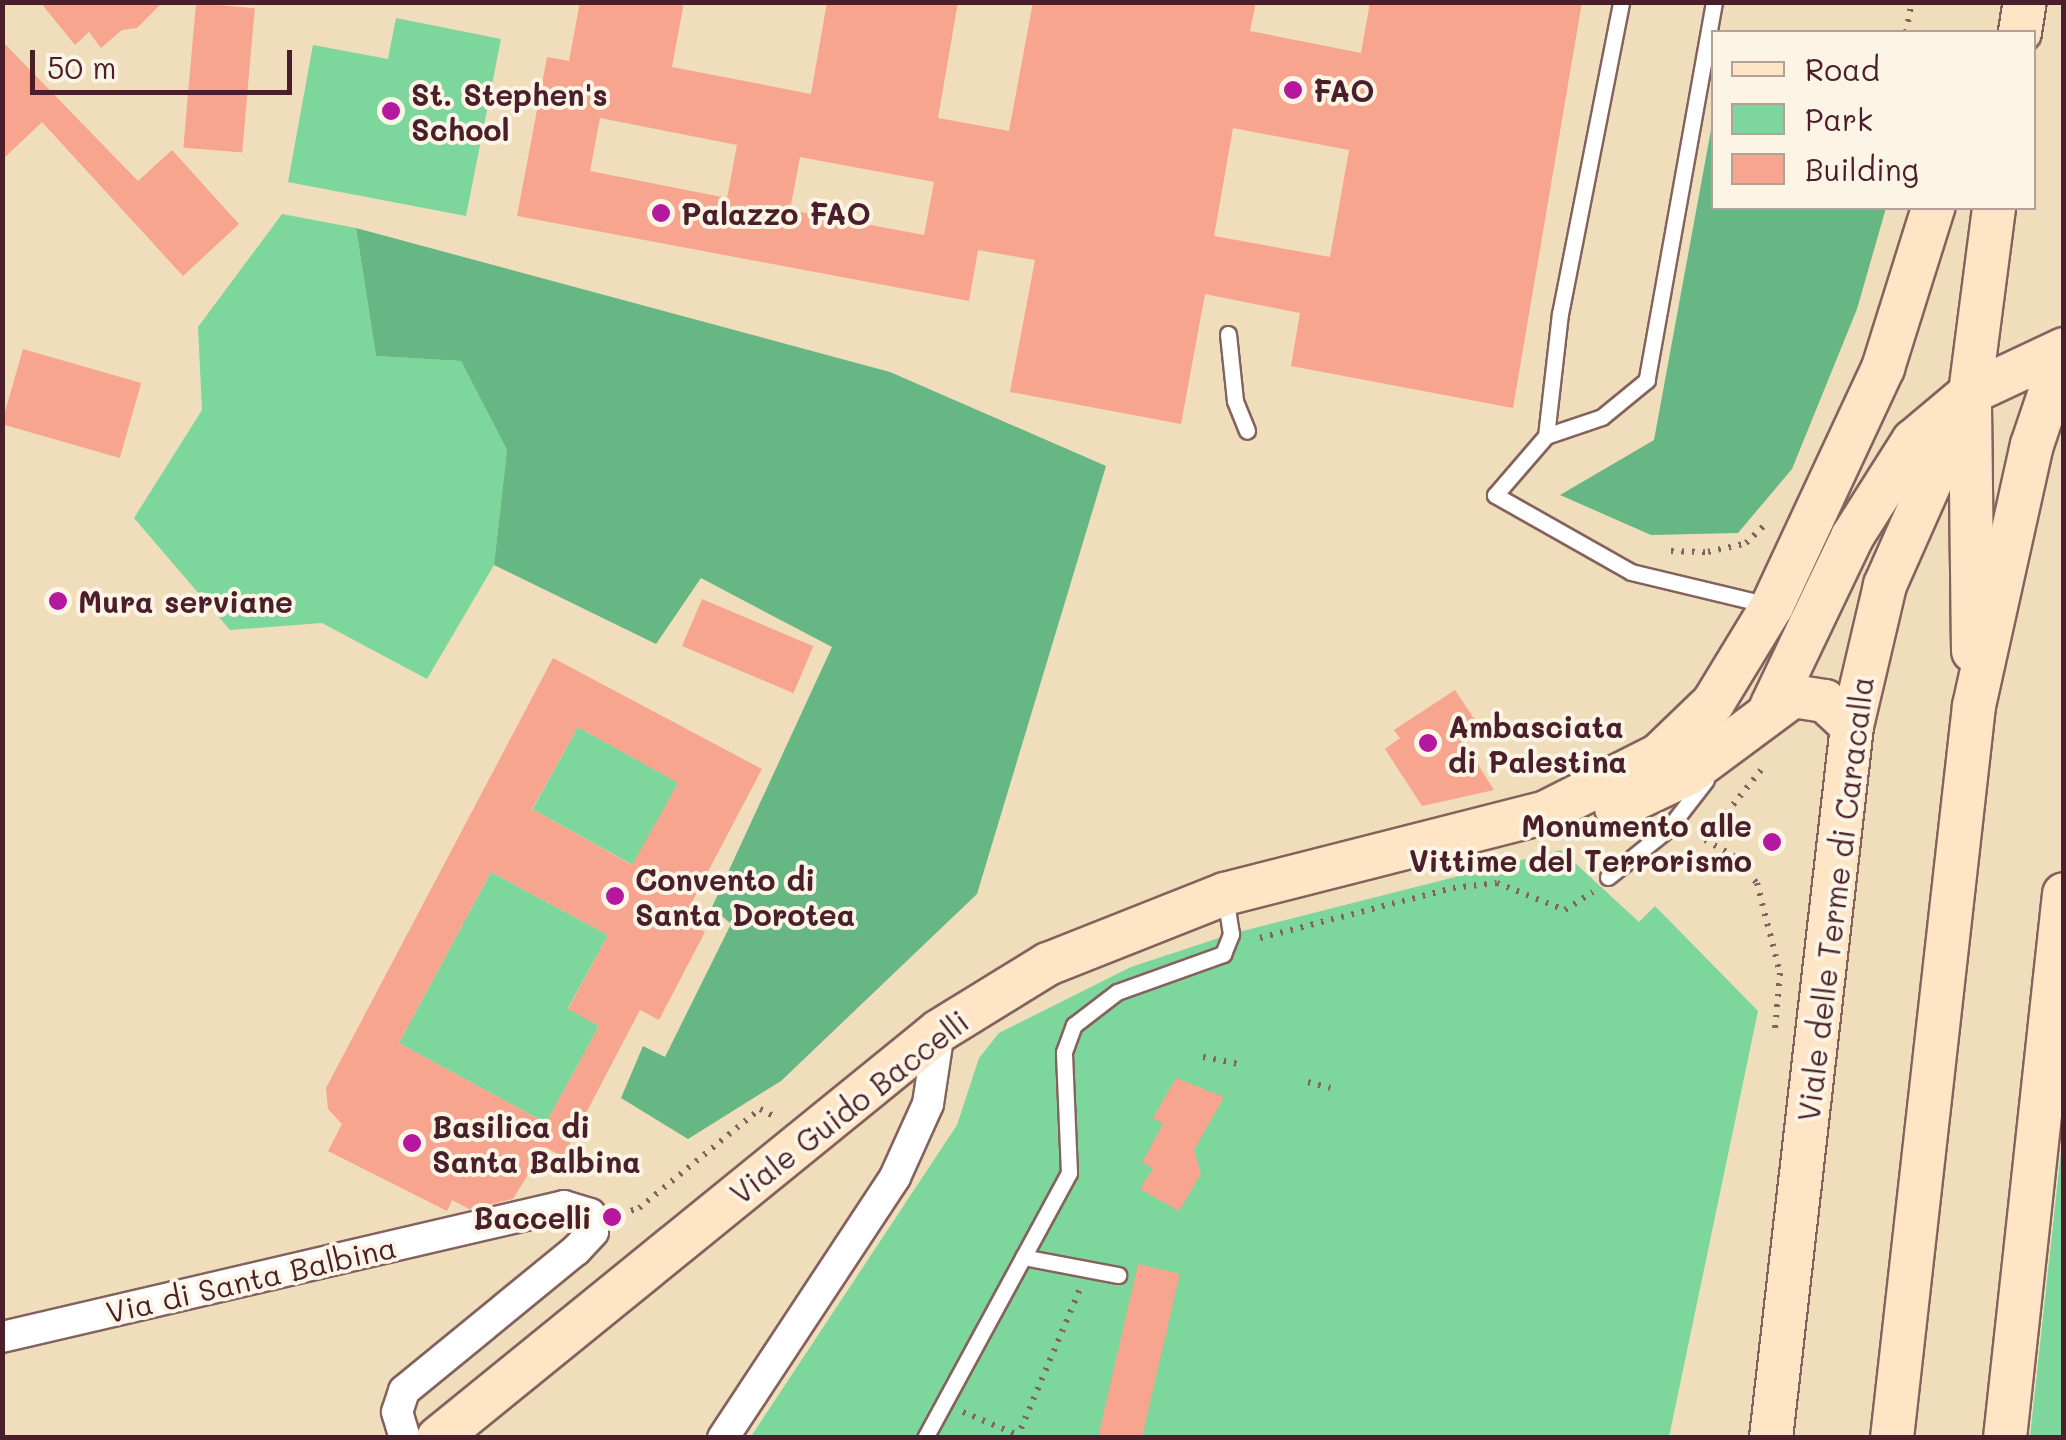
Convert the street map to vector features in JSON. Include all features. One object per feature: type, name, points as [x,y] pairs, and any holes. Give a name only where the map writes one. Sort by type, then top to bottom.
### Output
[{"type":"main road","points":[[2020,30],[2025,2]]},
{"type":"main road","points":[[1546,812],[1628,776],[1678,739],[1713,703],[1772,606],[1883,368],[1931,210]]},
{"type":"main road","points":[[1974,706],[1970,393],[1994,210]]},
{"type":"main road","points":[[1772,707],[1847,546],[1896,464],[1924,430],[1970,393],[2064,350]]},
{"type":"main road","points":[[1892,1438],[1974,706],[2032,445],[2064,350]]},
{"type":"main road","name":"Viale delle Terme di Caracalla","points":[[1771,1438],[1852,726],[1885,585],[1970,393]]},
{"type":"main road","points":[[1546,812],[1620,807],[1722,750],[1772,707],[1794,696],[1815,696],[1852,726]]},
{"type":"main road","name":"Viale Guido Baccelli","points":[[438,1438],[940,1030],[1088,944],[1225,894],[1546,812]]},
{"type":"main road","points":[[2005,1438],[2064,894]]},
{"type":"street","points":[[723,1438],[896,1178],[928,1104],[940,1030]]},
{"type":"street","name":"Via di Santa Balbina","points":[[2,1338],[579,1208],[596,1223],[576,1250],[404,1391],[397,1412],[405,1438]]},
{"type":"lane","points":[[1546,436],[1564,296],[1621,2]]},
{"type":"lane","points":[[1714,2],[1646,380],[1602,417],[1546,436],[1494,495],[1631,572],[1772,606]]},
{"type":"lane","points":[[1228,334],[1236,401],[1247,431]]},
{"type":"lane","points":[[1608,877],[1668,829],[1722,750]]},
{"type":"lane","points":[[924,1438],[1069,1174],[1064,1052],[1074,1025],[1117,992],[1223,954],[1231,934],[1225,894]]},
{"type":"lane","points":[[1024,1257],[1118,1275]]},
{"type":"path","points":[[1906,30],[1912,2]]},
{"type":"path","points":[[1670,550],[1708,552],[1746,543],[1776,515]]},
{"type":"path","points":[[1772,758],[1705,840],[1734,856],[1757,883],[1780,973],[1775,1032]]},
{"type":"path","points":[[1260,938],[1497,882],[1564,910],[1590,898],[1608,877]]},
{"type":"path","points":[[1204,1057],[1238,1064]]},
{"type":"path","points":[[1308,1082],[1330,1088]]},
{"type":"path","points":[[639,1208],[760,1109],[774,1116]]},
{"type":"path","points":[[943,1404],[1017,1436],[1088,1269]]},
{"type":"green space","name":"St. Stephen's School","points":[[396,18],[501,39],[466,216],[288,182],[313,45],[388,59]]},
{"type":"green space","points":[[1711,130],[1711,210],[1885,210],[1857,309],[1792,469],[1738,533],[1651,535],[1560,495],[1654,440]]},
{"type":"green space","points":[[282,214],[356,228],[376,356],[461,361],[507,450],[494,565],[427,679],[322,623],[230,630],[134,518],[202,410],[198,327]]},
{"type":"green space","points":[[356,228],[890,372],[1106,466],[977,894],[781,1081],[688,1139],[621,1098],[643,1046],[665,1057],[731,924],[712,907],[832,647],[701,578],[656,644],[494,565],[507,450],[461,361],[376,356]]},
{"type":"green space","points":[[578,727],[679,783],[633,865],[532,809]]},
{"type":"green space","points":[[1561,850],[1639,922],[1655,906],[1758,1011],[1669,1437],[750,1438],[957,1125],[979,1058],[999,1033],[1131,967],[1231,934]]},
{"type":"green space","points":[[491,872],[608,935],[568,1008],[599,1026],[546,1123],[399,1043]]},
{"type":"green space","points":[[2063,1133],[2063,1437],[2030,1437]]},
{"type":"building","points":[[40,2],[163,2],[137,28],[122,30],[101,48],[89,32],[75,45]]},
{"type":"building","name":"Palazzo FAO","points":[[580,2],[684,2],[672,67],[811,94],[827,2],[958,2],[938,118],[1009,131],[1033,2],[1256,2],[1250,31],[1361,53],[1370,2],[1582,2],[1513,408],[1291,366],[1300,313],[1205,294],[1181,424],[1010,392],[1035,260],[978,250],[969,301],[517,216],[547,57],[569,61]],"holes":[[[600,118],[737,145],[727,198],[590,171]],[[1233,128],[1349,150],[1330,257],[1214,236]],[[800,157],[934,182],[924,235],[790,210]]]},
{"type":"building","points":[[196,3],[255,8],[242,153],[183,147]]},
{"type":"building","points":[[2,41],[138,181],[172,150],[239,224],[183,276],[42,122],[2,160]]},
{"type":"building","points":[[23,349],[141,383],[120,458],[2,424]]},
{"type":"building","points":[[702,599],[813,646],[793,693],[682,646]]},
{"type":"building","name":"Convento di Santa Dorotea","points":[[553,658],[762,769],[683,919],[705,932],[659,1020],[640,1010],[563,1157],[545,1147],[513,1199],[469,1209],[452,1200],[447,1211],[328,1151],[342,1124],[328,1109],[326,1088]],"holes":[[[578,727],[678,783],[632,865],[532,809]],[[491,872],[608,935],[568,1009],[599,1026],[546,1123],[399,1043]]]},
{"type":"building","name":"Ambasciata di Palestina","points":[[1455,690],[1477,723],[1460,736],[1494,790],[1422,806],[1385,749],[1400,738],[1394,730]]},
{"type":"building","points":[[1176,1078],[1224,1097],[1194,1150],[1201,1174],[1179,1211],[1140,1189],[1153,1168],[1142,1163],[1163,1124],[1153,1118]]},
{"type":"building","points":[[1138,1264],[1180,1274],[1142,1438],[1098,1438]]},
{"type":"place","name":"FAO","points":[[1293,90]]},
{"type":"place","name":"St. Stephen's School","points":[[391,111]]},
{"type":"place","name":"Palazzo FAO","points":[[661,213]]},
{"type":"place","name":"Mura serviane","points":[[58,601]]},
{"type":"place","name":"Ambasciata di Palestina","points":[[1428,743]]},
{"type":"place","name":"Monumento alle Vittime del Terrorismo","points":[[1772,842]]},
{"type":"place","name":"Convento di Santa Dorotea","points":[[615,896]]},
{"type":"place","name":"Basilica di Santa Balbina","points":[[412,1143]]},
{"type":"place","name":"Baccelli","points":[[612,1217]]}]
